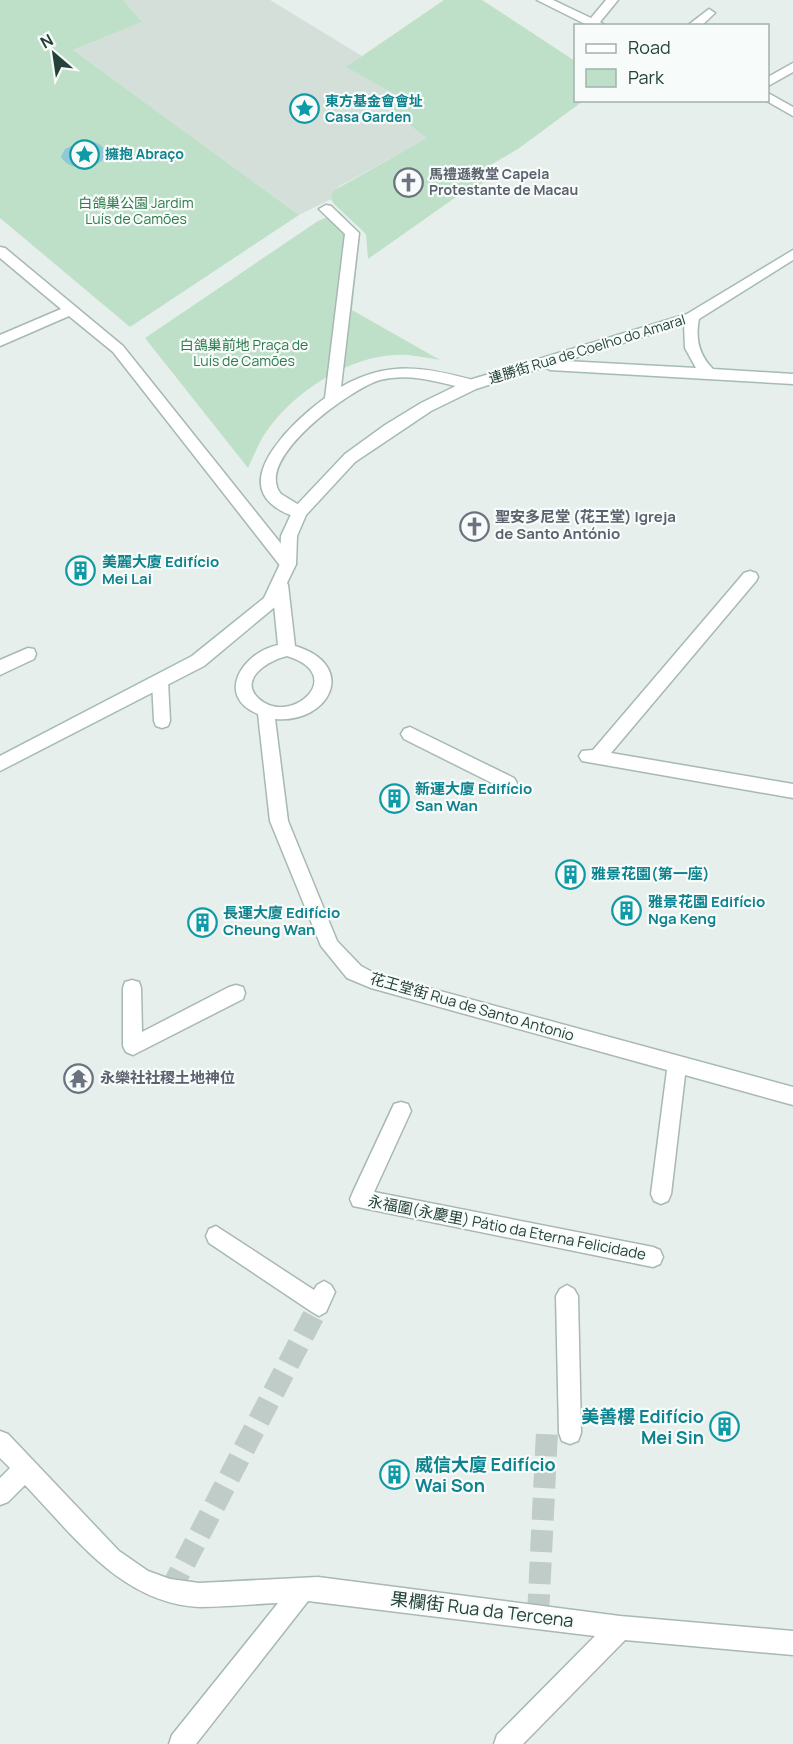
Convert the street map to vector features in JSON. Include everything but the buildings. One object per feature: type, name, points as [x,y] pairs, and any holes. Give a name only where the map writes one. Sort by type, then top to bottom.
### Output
[{"type":"street","points":[[543,0],[597,24],[612,0]]},
{"type":"street","points":[[695,24],[709,13]]},
{"type":"street","points":[[769,81],[793,67]]},
{"type":"street","points":[[769,98],[793,112]]},
{"type":"street","points":[[326,209],[352,233],[332,401]]},
{"type":"street","points":[[0,250],[118,349],[288,564]]},
{"type":"street","name":"連勝街 Rua de Coelho do Amaral","points":[[471,386],[692,317],[793,254]]},
{"type":"street","points":[[0,326],[6,339],[71,310]]},
{"type":"street","points":[[692,317],[688,333],[689,343],[693,355],[709,374]]},
{"type":"street","points":[[539,365],[793,379]]},
{"type":"street","points":[[299,512],[278,502],[270,491],[267,479],[270,465],[279,451],[301,427],[332,401],[365,380],[399,372],[423,374],[471,386]]},
{"type":"street","points":[[0,764],[198,661],[270,602],[288,564],[289,536],[299,512],[358,452],[426,407],[471,386]]},
{"type":"street","points":[[750,577],[590,757],[793,791]]},
{"type":"street","points":[[280,585],[287,650]]},
{"type":"street","points":[[287,650],[306,655],[320,666],[323,673],[323,689],[320,697],[305,708],[286,714],[266,711],[258,707],[246,694],[244,686],[247,670],[259,658],[287,650]]},
{"type":"street","points":[[0,668],[28,654]]},
{"type":"street","points":[[160,681],[162,721]]},
{"type":"street","name":"花王堂街 Rua de Santo Antonio","points":[[266,711],[279,821],[330,946],[354,972],[372,980],[793,1096]]},
{"type":"street","points":[[410,734],[508,783]]},
{"type":"street","points":[[132,988],[133,1046],[236,993]]},
{"type":"street","points":[[661,1194],[677,1064]]},
{"type":"street","name":"永福圍(永慶里) Pátio da Eterna Felicidade","points":[[400,1111],[360,1199],[653,1257]]},
{"type":"street","points":[[216,1236],[319,1305],[324,1292]]},
{"type":"street","points":[[567,1296],[570,1432]]},
{"type":"street","name":"果欄街 Rua da Tercena","points":[[0,1442],[111,1559],[141,1580],[170,1591],[212,1595],[303,1589],[329,1591],[620,1628],[793,1643]]},
{"type":"street","points":[[0,1494],[25,1469]]},
{"type":"street","points":[[181,1744],[303,1589]]},
{"type":"street","points":[[506,1744],[620,1628]]},
{"type":"shaded area","points":[[123,0],[270,0],[362,56],[347,67],[397,95],[383,104],[428,138],[338,187],[331,199],[299,215],[73,50],[142,22]]},
{"type":"green space","name":"白鴿巢公園 Jardim Luís de Camões","points":[[0,0],[123,0],[142,22],[73,50],[299,215],[130,327],[0,218]]},
{"type":"green space","points":[[444,0],[482,0],[574,60],[574,102],[582,102],[518,149],[480,171],[488,181],[466,190],[368,259],[366,234],[334,204],[331,199],[333,191],[427,138],[382,104],[396,95],[346,67]]},
{"type":"green space","name":"白鴿巢前地 Praça de Luís de Camões","points":[[340,212],[360,234],[352,310],[440,360],[408,355],[387,355],[346,367],[327,377],[291,403],[276,419],[264,435],[248,468],[145,338],[318,221]]},
{"type":"water","points":[[82,141],[102,146],[106,152],[102,161],[86,167],[74,167],[65,162],[61,157],[65,149]]},
{"type":"tunnel","points":[[170,1591],[319,1305]]},
{"type":"tunnel","points":[[538,1616],[547,1431]]},
{"type":"place","name":"東方基金會會址 Casa Garden","points":[[304,109]]},
{"type":"place","name":"擁抱 Abraço","points":[[84,154]]},
{"type":"place","name":"馬禮遜教堂 Capela Protestante de Macau","points":[[408,182]]},
{"type":"place","name":"聖安多尼堂 (花王堂) Igreja de Santo António","points":[[474,526]]},
{"type":"place","name":"美麗大廈 Edifício Mei Lai","points":[[81,571]]},
{"type":"place","name":"新運大廈 Edifício San Wan","points":[[394,798]]},
{"type":"place","name":"雅景花園(第一座)","points":[[570,874]]},
{"type":"place","name":"雅景花園 Edifício Nga Keng","points":[[627,911]]},
{"type":"place","name":"長運大廈 Edifício Cheung Wan","points":[[202,922]]},
{"type":"place","name":"永樂社社稷土地神位","points":[[79,1078]]},
{"type":"place","name":"美善樓 Edifício Mei Sin","points":[[725,1427]]},
{"type":"place","name":"威信大廈 Edifício Wai Son","points":[[394,1475]]}]
